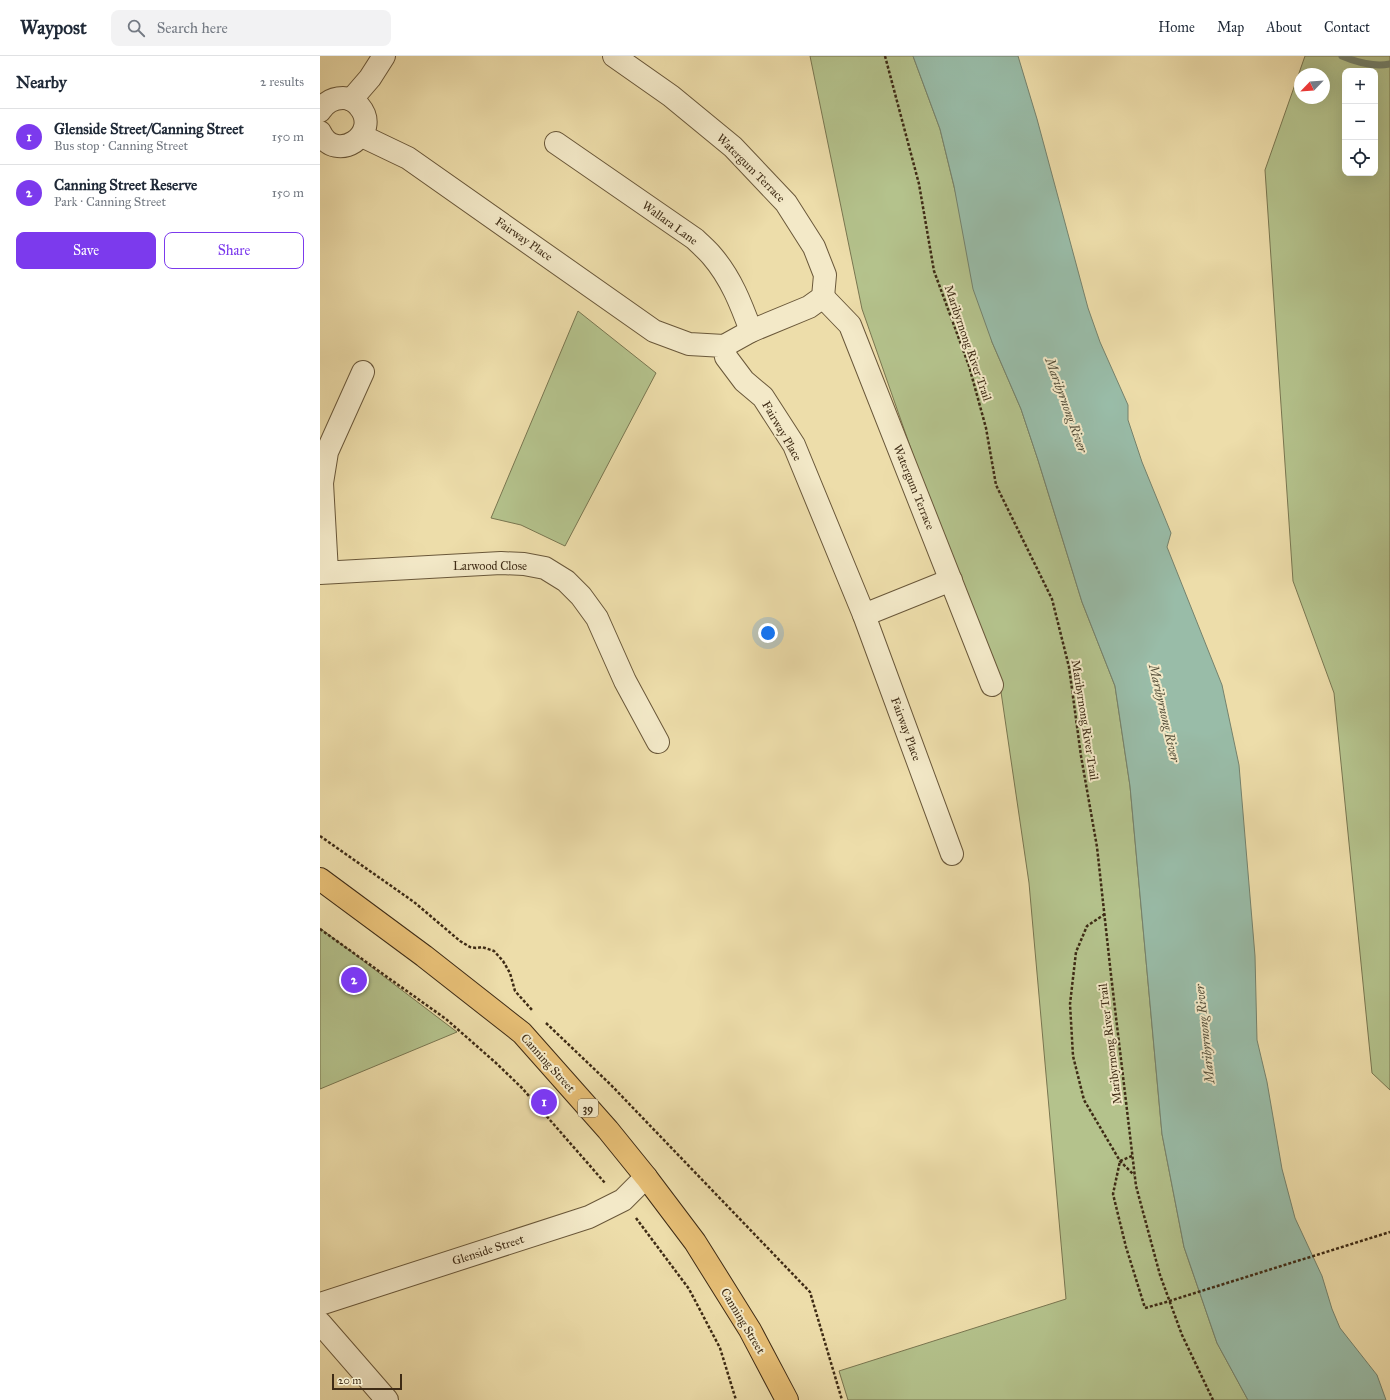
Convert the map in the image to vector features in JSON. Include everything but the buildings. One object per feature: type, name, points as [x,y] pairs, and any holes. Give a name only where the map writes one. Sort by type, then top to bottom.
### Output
[{"type":"main road","name":"Canning Street","points":[[320,879],[424,956],[522,1033],[608,1130],[646,1177],[699,1249],[750,1330],[787,1400]]},
{"type":"street","points":[[351,100],[370,78],[384,56]]},
{"type":"street","name":"Watergum Terrace","points":[[614,56],[670,96],[733,148],[786,203],[814,247],[825,275],[823,297],[850,325],[992,685]]},
{"type":"street","points":[[320,112],[328,102],[343,98],[351,100],[357,104],[364,115],[366,122],[362,136],[350,145],[334,145],[327,142],[320,132]]},
{"type":"street","name":"Fairway Place","points":[[362,136],[408,158],[654,331],[689,344],[724,346],[726,357],[744,382],[763,397],[794,446],[864,615],[952,854]]},
{"type":"street","name":"Wallara Lane","points":[[556,143],[695,239],[712,256],[727,276],[741,303],[751,330]]},
{"type":"street","points":[[724,346],[751,330],[809,307],[823,297]]},
{"type":"street","points":[[324,572],[322,484],[327,452],[363,372]]},
{"type":"street","name":"Larwood Close","points":[[324,572],[501,563],[524,564],[546,568],[566,581],[581,596],[597,618],[625,680],[658,742]]},
{"type":"street","points":[[864,615],[951,580]]},
{"type":"street","name":"Glenside Street","points":[[320,1304],[589,1217],[623,1200],[646,1177]]},
{"type":"street","points":[[320,1323],[387,1400]]},
{"type":"path","name":"Maribyrnong River Trail","points":[[885,56],[919,184],[934,272],[969,366],[986,428],[996,485],[1052,600],[1069,668],[1081,756],[1097,847],[1136,1186],[1160,1275],[1182,1334],[1212,1400]]},
{"type":"path","points":[[1104,914],[1087,926],[1076,952],[1070,1004],[1073,1056],[1084,1100],[1120,1161],[1135,1176]]},
{"type":"path","points":[[320,929],[446,1019],[496,1063],[522,1088],[601,1179],[623,1200],[689,1289],[720,1348],[736,1400]]},
{"type":"path","points":[[1120,1161],[1132,1156]]},
{"type":"path","points":[[1120,1161],[1113,1194],[1126,1246],[1145,1308],[1390,1232]]},
{"type":"green space","points":[[810,56],[913,56],[940,129],[992,342],[1021,409],[1082,602],[1115,686],[1130,786],[1162,1134],[1184,1247],[1217,1343],[1248,1400],[848,1400],[839,1371],[1066,1299],[1029,883],[1000,685],[952,566],[862,309]]},
{"type":"green space","points":[[1305,56],[1390,56],[1390,1090],[1372,1073],[1334,693],[1293,581],[1265,170],[1294,87],[1294,104],[1330,104],[1330,68],[1301,68]]},
{"type":"green space","points":[[578,311],[656,373],[565,546],[521,525],[491,518]]},
{"type":"green space","points":[[320,928],[457,1032],[320,1089]]},
{"type":"water","name":"Maribyrnong River","points":[[913,56],[1018,56],[1037,119],[1088,308],[1100,342],[1128,405],[1128,420],[1142,462],[1171,533],[1167,547],[1222,685],[1239,765],[1255,956],[1257,1040],[1267,1082],[1282,1169],[1295,1218],[1322,1276],[1332,1309],[1340,1328],[1377,1375],[1386,1400],[1248,1400],[1217,1343],[1184,1247],[1162,1134],[1130,786],[1115,686],[1082,602],[1021,409],[992,342],[973,289],[954,186],[940,129]]},
{"type":"waterway","points":[[1342,56],[1365,63],[1378,65],[1390,64]]},
{"type":"place","name":"Canning Street Reserve","points":[[354,980]]},
{"type":"place","name":"Glenside Street/Canning Street","points":[[544,1102]]}]
